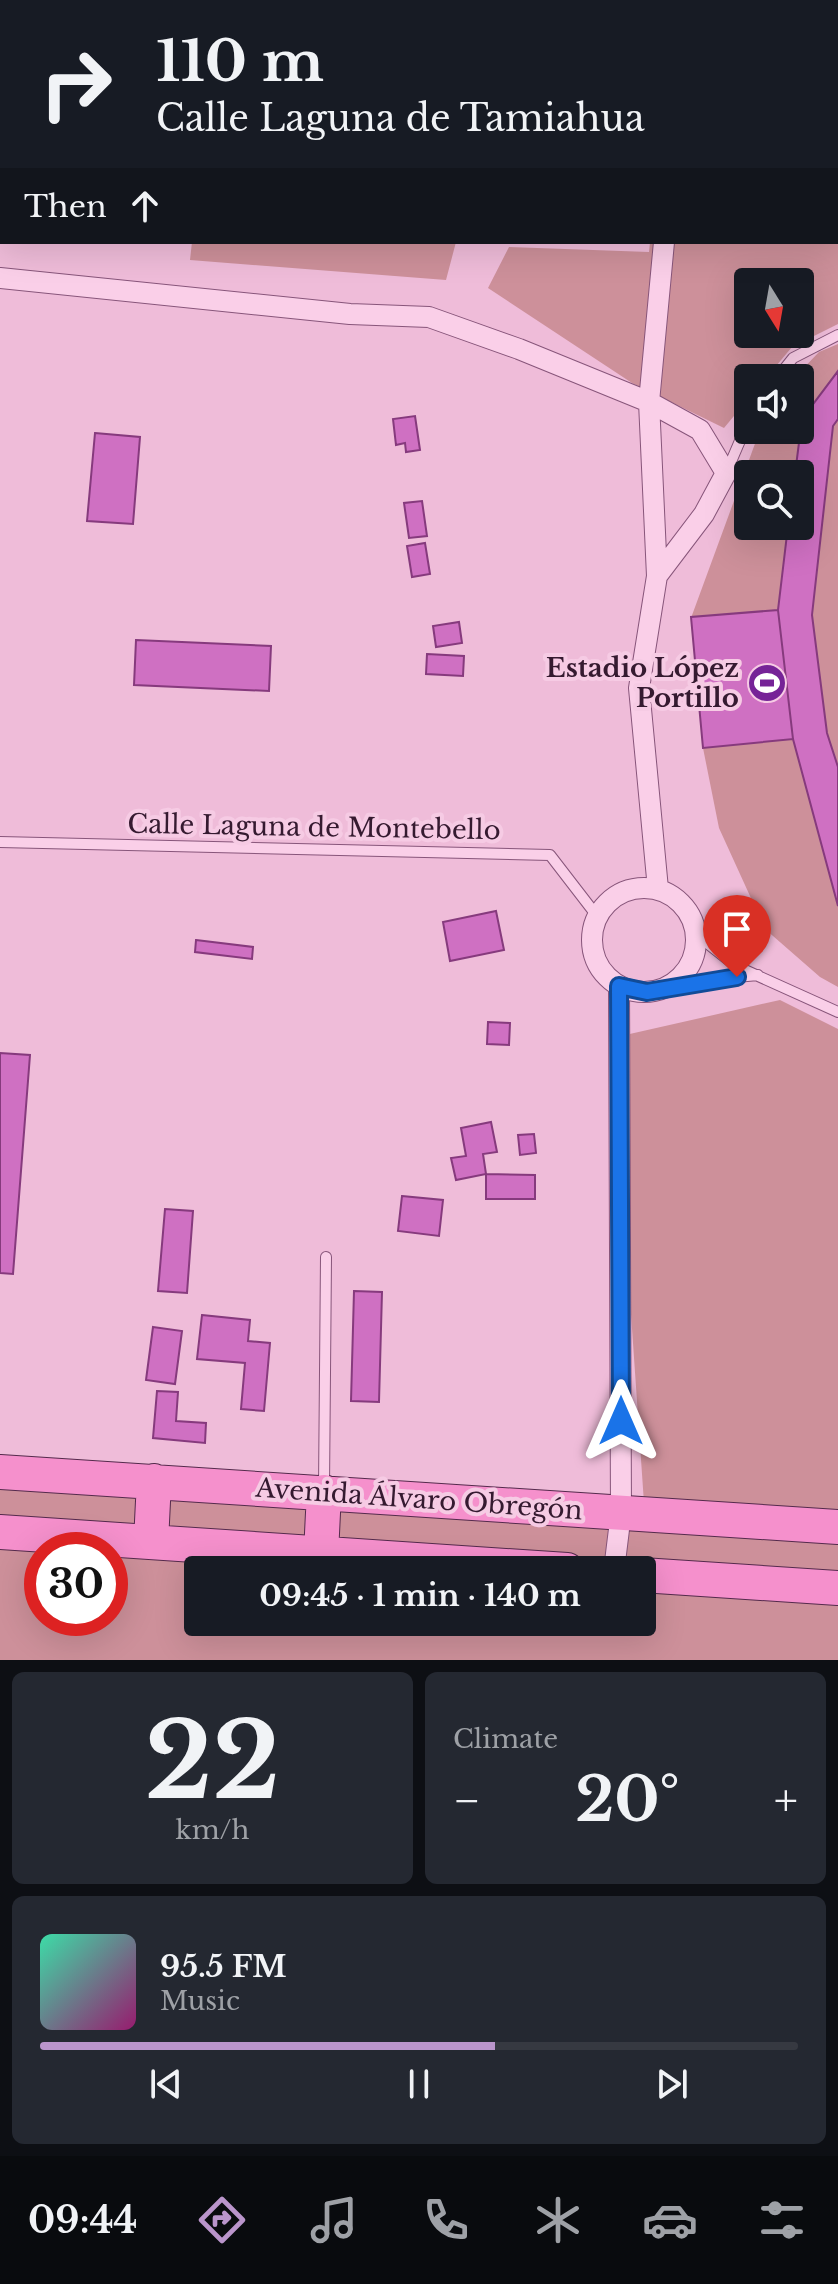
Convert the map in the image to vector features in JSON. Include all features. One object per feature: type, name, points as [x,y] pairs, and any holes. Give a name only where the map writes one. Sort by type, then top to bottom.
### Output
[{"type":"main road","name":"Avenida Álvaro Obregón","points":[[0,1472],[838,1527]]},
{"type":"main road","points":[[151,1542],[154,1481]]},
{"type":"main road","points":[[321,1554],[324,1492]]},
{"type":"main road","points":[[0,1532],[352,1556]]},
{"type":"main road","points":[[656,1576],[838,1588]]},
{"type":"street","points":[[658,889],[639,688],[657,576],[649,402],[664,244]]},
{"type":"street","points":[[0,278],[350,314],[429,317],[519,349],[649,402],[700,430],[726,473],[704,514],[657,576]]},
{"type":"street","points":[[640,888],[658,889],[684,906],[692,919],[697,935],[695,952],[688,968],[677,981],[661,989],[647,992],[619,986],[606,976],[592,948],[592,932],[597,916],[608,902],[623,892],[640,888]]},
{"type":"street","points":[[616,1556],[621,1513],[619,986]]},
{"type":"lane","points":[[788,364],[793,358],[838,335]]},
{"type":"lane","points":[[726,473],[739,444]]},
{"type":"lane","name":"Calle Laguna de Montebello","points":[[0,842],[550,855],[597,916]]},
{"type":"lane","points":[[697,935],[736,966],[838,1012]]},
{"type":"lane","points":[[661,989],[760,975]]},
{"type":"lane","points":[[324,1492],[326,1257]]},
{"type":"shaded area","points":[[192,244],[455,244],[446,280],[190,260]]},
{"type":"shaded area","points":[[650,244],[838,244],[838,324],[814,336],[814,268],[734,268],[734,348],[791,348],[778,364],[734,364],[734,416],[724,428],[632,383],[488,288],[509,247],[649,252]]},
{"type":"shaded area","name":"Estadio López Portillo","points":[[838,344],[838,987],[820,977],[765,929],[719,828],[703,748],[691,618],[734,501],[734,540],[814,540],[814,460],[749,460],[755,444],[814,444],[814,364],[807,364],[819,352]]},
{"type":"shaded area","points":[[780,1000],[838,1029],[838,1660],[0,1660],[0,1459],[644,1503],[612,1038]]},
{"type":"building","points":[[838,371],[838,419],[833,426],[812,615],[827,733],[838,767],[838,906],[793,739],[703,748],[691,617],[778,610],[786,540],[814,540],[814,460],[797,460],[799,444],[814,444],[814,403]]},
{"type":"building","points":[[838,371],[838,419],[833,426],[812,615],[827,733],[838,767],[838,906],[793,739],[778,610],[786,540],[814,540],[814,460],[797,460],[799,444],[814,444],[814,403]]},
{"type":"building","points":[[415,416],[420,450],[406,452],[405,443],[396,445],[393,419]]},
{"type":"building","points":[[95,433],[140,437],[133,524],[87,521]]},
{"type":"building","points":[[422,501],[427,536],[409,538],[404,503]]},
{"type":"building","points":[[425,543],[430,574],[412,577],[407,546]]},
{"type":"building","points":[[459,622],[462,643],[436,647],[433,626]]},
{"type":"building","points":[[136,640],[271,646],[269,691],[134,685]]},
{"type":"building","points":[[427,654],[464,656],[463,676],[426,674]]},
{"type":"building","points":[[496,911],[504,950],[450,961],[443,922]]},
{"type":"building","points":[[196,940],[253,947],[252,959],[195,952]]},
{"type":"building","points":[[488,1022],[510,1023],[509,1045],[487,1044]]},
{"type":"building","points":[[0,1053],[30,1055],[13,1274],[0,1273]]},
{"type":"building","points":[[491,1122],[497,1152],[483,1154],[486,1174],[456,1180],[451,1158],[466,1156],[461,1128]]},
{"type":"building","points":[[534,1134],[536,1153],[520,1155],[518,1135]]},
{"type":"building","points":[[486,1174],[535,1175],[535,1199],[486,1199]]},
{"type":"building","points":[[402,1196],[443,1200],[439,1236],[398,1231]]},
{"type":"building","points":[[165,1209],[193,1211],[187,1293],[158,1291]]},
{"type":"building","points":[[354,1291],[382,1292],[379,1402],[351,1401]]},
{"type":"building","points":[[202,1315],[250,1320],[248,1341],[270,1343],[264,1411],[241,1409],[245,1363],[197,1359]]},
{"type":"building","points":[[153,1327],[182,1331],[175,1384],[146,1380]]},
{"type":"building","points":[[157,1391],[178,1392],[176,1421],[206,1423],[205,1443],[153,1438]]},
{"type":"place","name":"Estadio López Portillo","points":[[767,683]]},
{"type":"route","points":[[621,1421],[619,986],[647,992],[737,977]]}]
